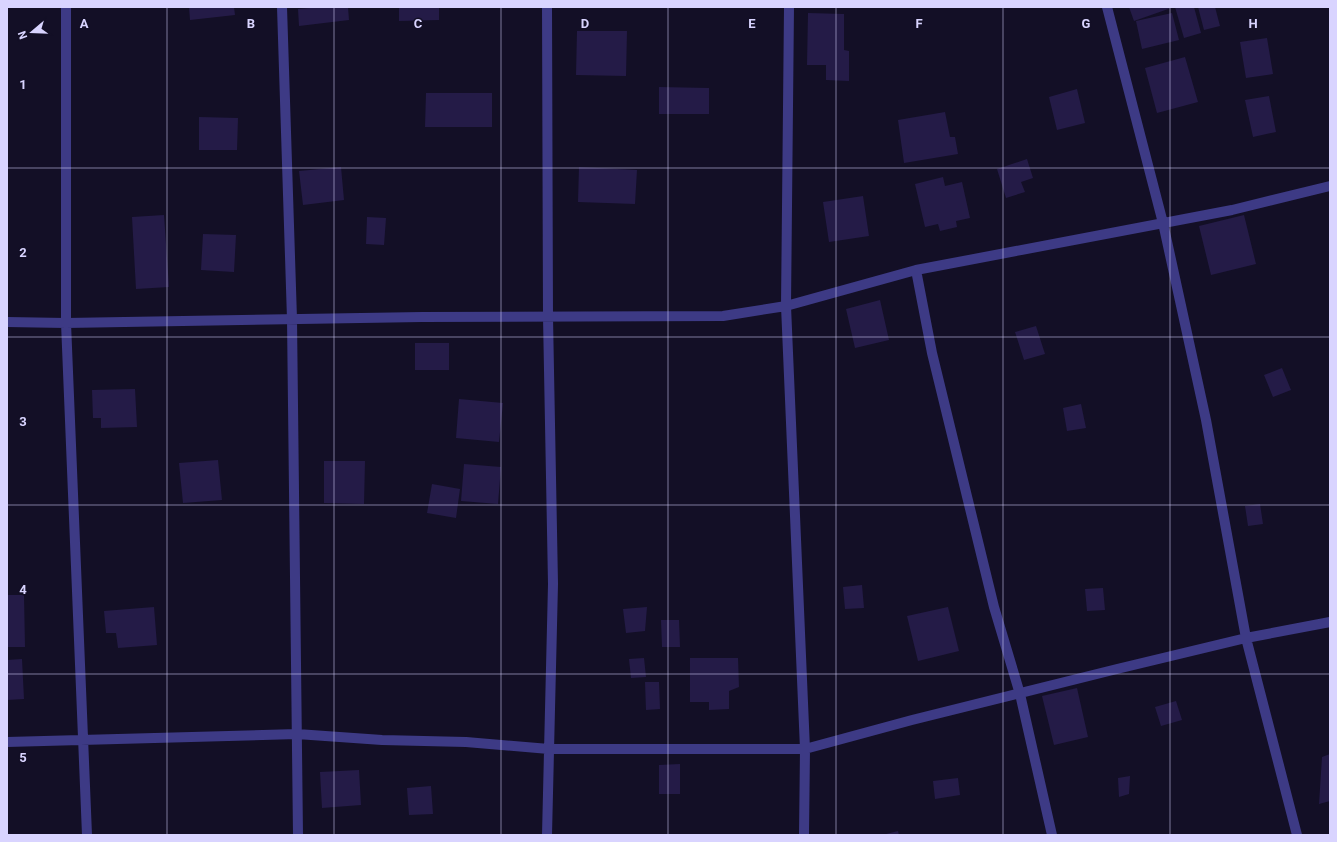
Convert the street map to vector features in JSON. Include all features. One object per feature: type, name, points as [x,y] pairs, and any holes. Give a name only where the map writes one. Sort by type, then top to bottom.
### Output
[{"type":"street","points":[[66,7],[66,323],[87,835]]},
{"type":"street","points":[[282,7],[292,319],[298,835]]},
{"type":"street","points":[[547,7],[548,317],[553,584],[547,835]]},
{"type":"street","points":[[789,7],[786,306],[805,749],[804,835]]},
{"type":"street","points":[[1107,7],[1163,223],[1208,427],[1246,638],[1297,835]]},
{"type":"street","points":[[7,322],[66,323],[292,319],[723,316],[786,306],[916,270],[1232,210],[1330,186]]},
{"type":"street","points":[[916,270],[932,353],[994,607],[1020,694],[1052,835]]},
{"type":"street","points":[[7,742],[297,734],[382,740],[466,742],[549,749],[805,749],[912,720],[1246,638],[1330,622]]},
{"type":"building","points":[[189,7],[234,7],[235,15],[190,20]]},
{"type":"building","points":[[348,7],[349,20],[299,26],[298,9]]},
{"type":"building","points":[[399,7],[439,7],[439,20],[399,21]]},
{"type":"building","points":[[1129,7],[1171,7],[1171,8],[1134,21]]},
{"type":"building","points":[[1175,7],[1194,7],[1201,33],[1184,38]]},
{"type":"building","points":[[1198,7],[1215,7],[1220,26],[1204,30]]},
{"type":"building","points":[[808,13],[844,14],[844,50],[849,51],[849,81],[826,80],[826,65],[807,65]]},
{"type":"building","points":[[1172,13],[1179,40],[1142,49],[1136,21]]},
{"type":"building","points":[[577,31],[627,31],[626,76],[576,75]]},
{"type":"building","points":[[1267,38],[1273,74],[1246,78],[1240,42]]},
{"type":"building","points":[[1185,57],[1198,102],[1157,113],[1145,68]]},
{"type":"building","points":[[659,87],[709,88],[709,114],[659,114]]},
{"type":"building","points":[[1077,89],[1085,123],[1057,130],[1049,97]]},
{"type":"building","points":[[426,93],[492,93],[492,127],[425,127]]},
{"type":"building","points":[[1269,96],[1276,132],[1253,137],[1245,100]]},
{"type":"building","points":[[945,112],[950,137],[955,137],[958,154],[904,163],[898,120]]},
{"type":"building","points":[[199,117],[238,118],[237,150],[199,150]]},
{"type":"building","points":[[1027,159],[1033,178],[1021,182],[1025,192],[1006,198],[997,169]]},
{"type":"building","points":[[341,167],[344,200],[303,205],[299,171]]},
{"type":"building","points":[[579,167],[637,170],[635,204],[578,202]]},
{"type":"building","points":[[943,177],[945,186],[962,182],[970,218],[956,221],[957,227],[940,231],[938,224],[925,227],[915,184]]},
{"type":"building","points":[[863,196],[869,236],[829,242],[823,202]]},
{"type":"building","points":[[164,215],[169,287],[136,289],[132,217]]},
{"type":"building","points":[[1244,215],[1256,264],[1211,275],[1199,226]]},
{"type":"building","points":[[367,217],[386,218],[384,245],[366,244]]},
{"type":"building","points":[[203,234],[236,235],[234,272],[201,270]]},
{"type":"building","points":[[880,300],[889,340],[855,348],[846,309]]},
{"type":"building","points":[[1036,326],[1045,354],[1024,360],[1015,332]]},
{"type":"building","points":[[415,343],[449,343],[449,370],[415,370]]},
{"type":"building","points":[[1282,368],[1291,390],[1273,397],[1264,375]]},
{"type":"building","points":[[135,389],[137,427],[101,428],[101,418],[93,418],[92,390]]},
{"type":"building","points":[[459,399],[503,403],[499,442],[456,438]]},
{"type":"building","points":[[1081,404],[1086,428],[1067,431],[1063,408]]},
{"type":"building","points":[[218,460],[222,500],[183,503],[179,463]]},
{"type":"building","points":[[324,461],[365,461],[364,504],[324,503]]},
{"type":"building","points":[[464,464],[501,467],[498,504],[461,501]]},
{"type":"building","points":[[432,484],[460,489],[456,518],[427,513]]},
{"type":"building","points":[[1260,504],[1263,524],[1248,526],[1245,506]]},
{"type":"building","points":[[862,585],[864,608],[845,609],[843,587]]},
{"type":"building","points":[[1103,588],[1105,610],[1087,611],[1085,589]]},
{"type":"building","points":[[7,595],[24,595],[25,647],[7,647]]},
{"type":"building","points":[[154,607],[157,645],[118,648],[116,633],[106,633],[104,611]]},
{"type":"building","points":[[647,607],[645,631],[626,633],[623,609]]},
{"type":"building","points":[[948,607],[959,651],[918,661],[907,616]]},
{"type":"building","points":[[661,620],[679,620],[680,647],[662,647]]},
{"type":"building","points":[[644,658],[646,677],[631,678],[629,659]]},
{"type":"building","points":[[690,658],[738,658],[739,687],[729,691],[729,709],[709,710],[709,702],[690,702]]},
{"type":"building","points":[[22,659],[24,699],[7,700],[7,660]]},
{"type":"building","points":[[645,682],[659,682],[660,709],[646,710]]},
{"type":"building","points":[[1077,688],[1088,737],[1054,745],[1042,696]]},
{"type":"building","points":[[1176,701],[1182,720],[1161,726],[1155,707]]},
{"type":"building","points":[[1330,754],[1330,801],[1319,804],[1322,757]]},
{"type":"building","points":[[680,764],[680,794],[659,794],[659,765]]},
{"type":"building","points":[[359,770],[361,805],[322,808],[320,772]]},
{"type":"building","points":[[1130,776],[1129,794],[1119,797],[1118,778]]},
{"type":"building","points":[[958,778],[960,795],[935,799],[933,781]]},
{"type":"building","points":[[431,786],[433,814],[409,815],[407,788]]},
{"type":"building","points":[[898,831],[899,835],[886,835],[886,834]]}]
